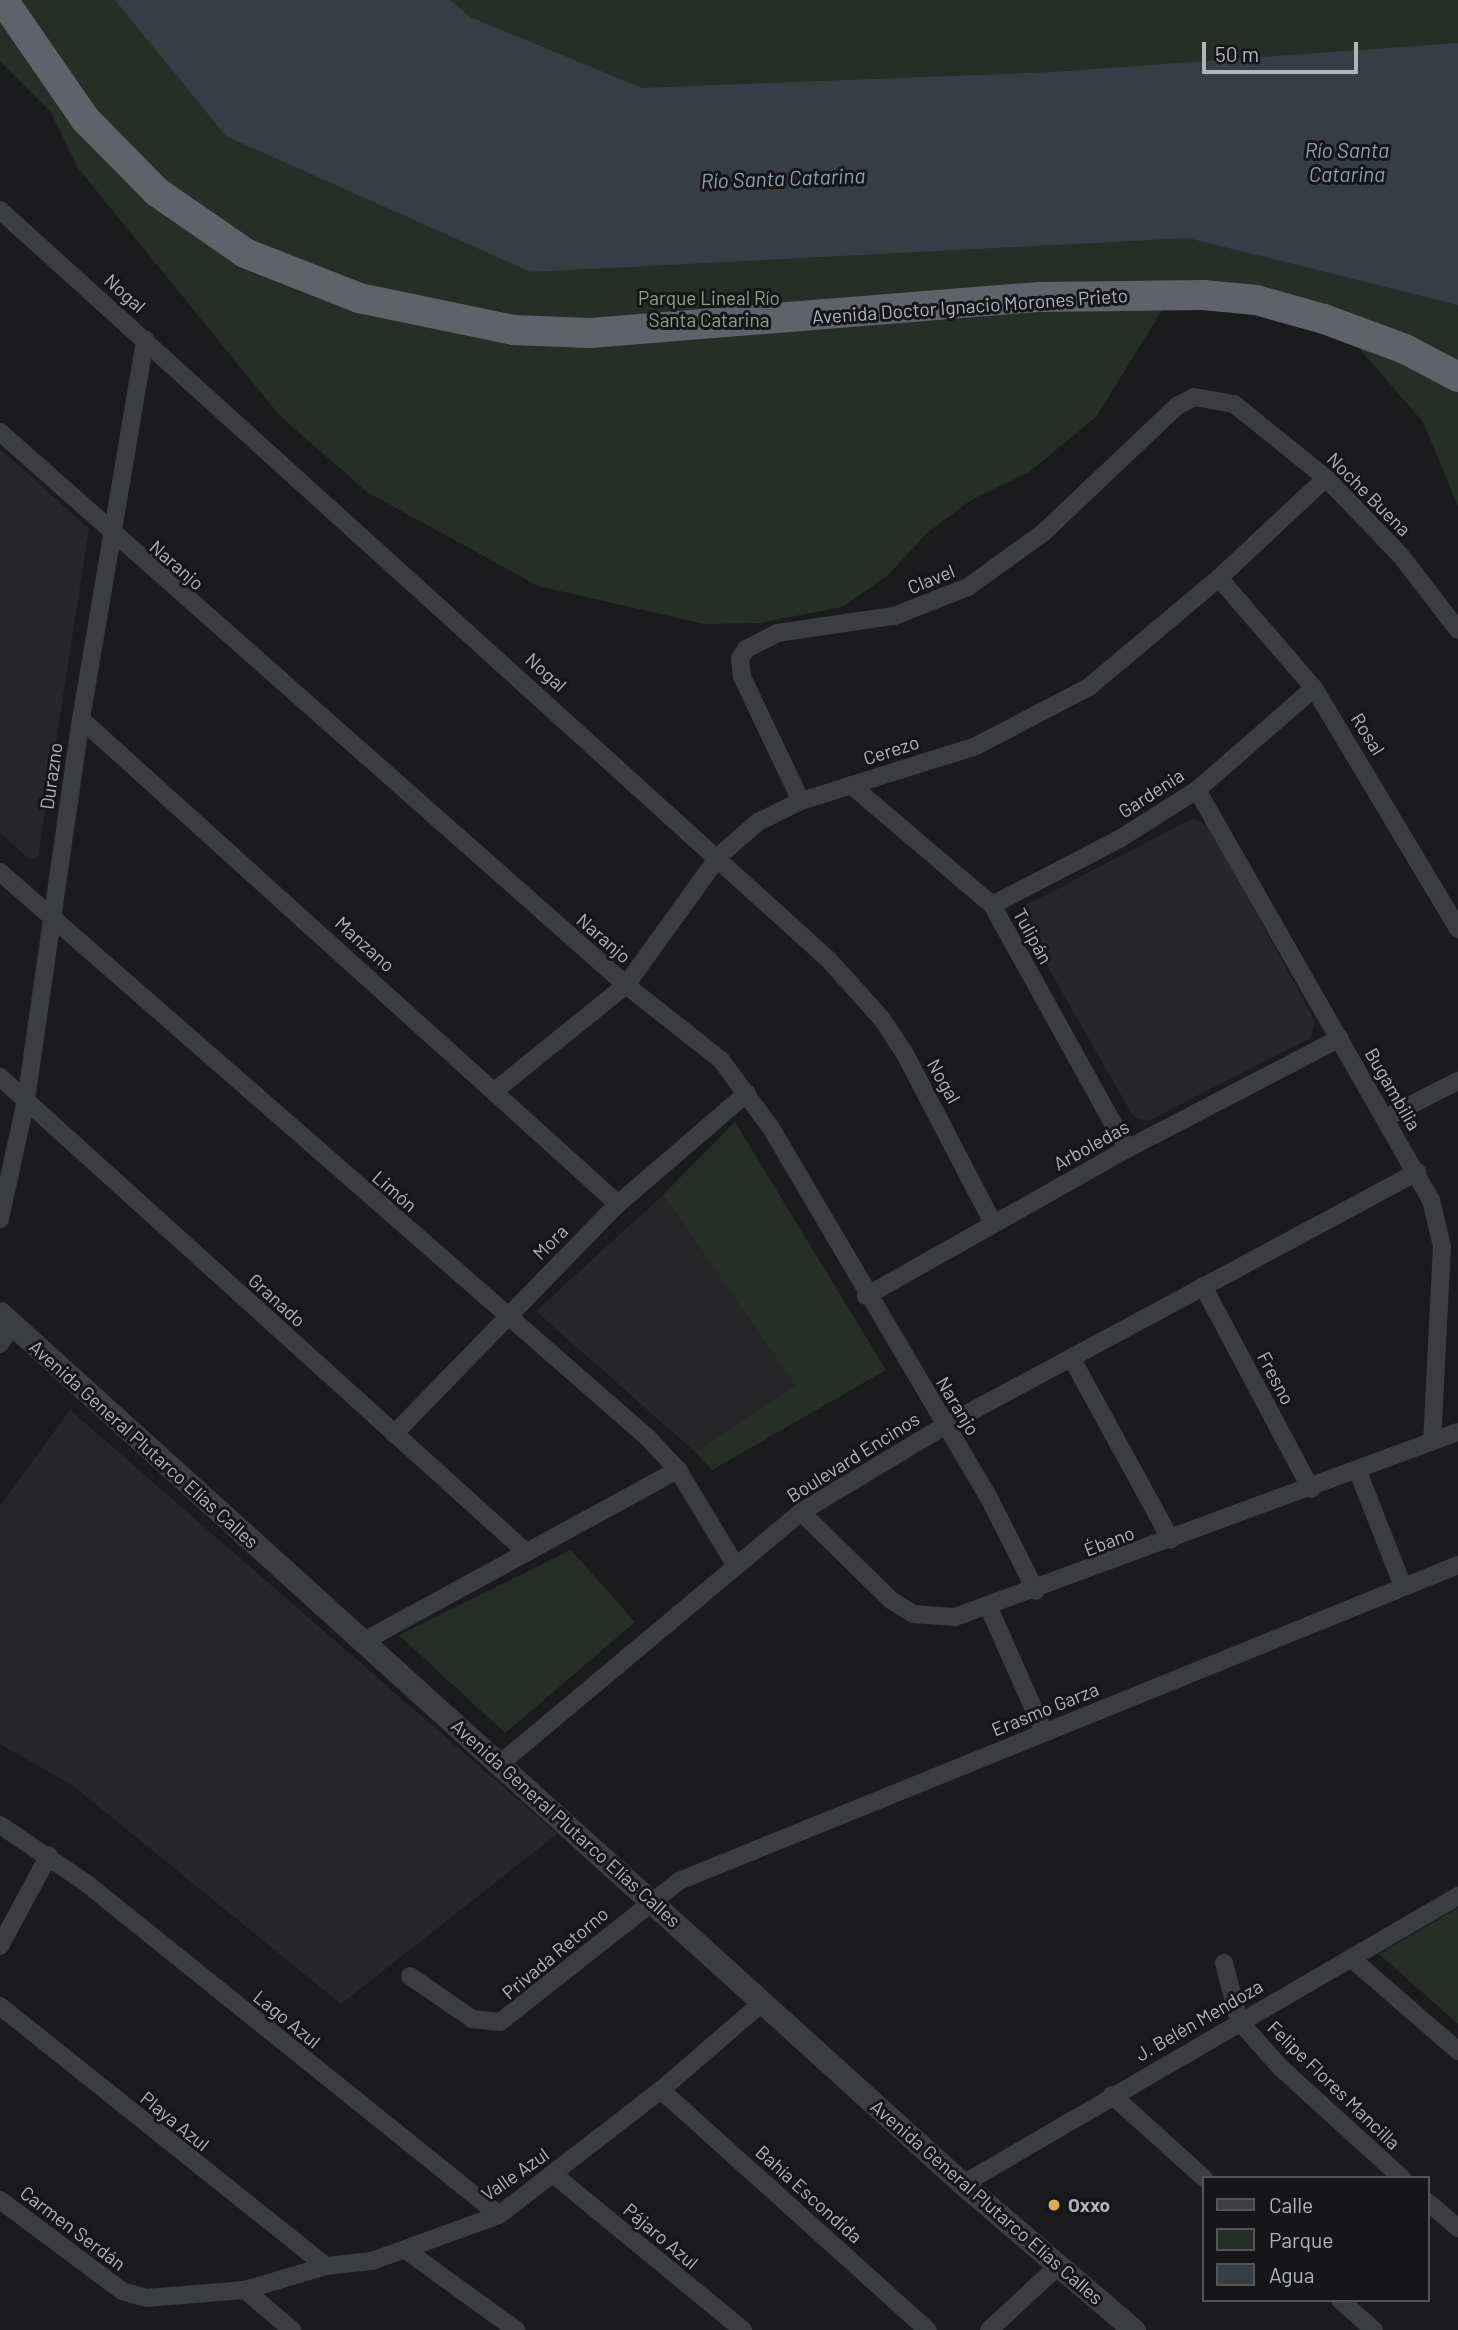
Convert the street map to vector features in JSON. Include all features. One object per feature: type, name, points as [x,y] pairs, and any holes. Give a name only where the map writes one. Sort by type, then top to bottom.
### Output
[{"type":"highway","name":"Avenida Doctor Ignacio Morones Prieto","points":[[3,0],[85,119],[157,192],[245,253],[359,298],[513,330],[665,330],[1152,292],[1268,303],[1405,349],[1458,377]]},
{"type":"street","name":"Nogal","points":[[0,210],[719,856],[829,960],[882,1019],[952,1139],[993,1223]]},
{"type":"street","name":"Durazno","points":[[0,1219],[26,1100],[80,719],[115,538],[145,339]]},
{"type":"street","name":"Clavel","points":[[801,801],[742,677],[740,659],[746,649],[777,633],[894,616],[968,587],[1043,533],[1177,406],[1210,396],[1234,404]]},
{"type":"street","name":"Noche Buena","points":[[1234,404],[1326,478],[1401,556],[1458,630]]},
{"type":"street","name":"Naranjo","points":[[0,432],[115,538],[626,985],[721,1060],[747,1093],[866,1296],[946,1425],[1036,1591]]},
{"type":"street","name":"Cerezo","points":[[497,1089],[626,985],[719,856],[758,822],[801,801],[975,746],[1077,694],[1219,578],[1326,478]]},
{"type":"street","name":"Rosal","points":[[1219,578],[1314,688],[1458,929]]},
{"type":"street","name":"Gardenia","points":[[992,905],[1121,838],[1197,790],[1314,688]]},
{"type":"street","name":"Manzano","points":[[80,719],[497,1089],[618,1204]]},
{"type":"street","name":"Tulipán","points":[[851,785],[992,905],[1127,1149]]},
{"type":"street","name":"Bugambilia","points":[[1197,790],[1417,1172],[1439,1221],[1442,1246],[1433,1441]]},
{"type":"street","name":"Limón","points":[[0,872],[678,1470],[734,1563]]},
{"type":"street","name":"Arboledas","points":[[866,1296],[1127,1149],[1340,1038]]},
{"type":"street","name":"Granado","points":[[0,1077],[527,1553]]},
{"type":"street","points":[[1385,1118],[1458,1081]]},
{"type":"street","name":"Mora","points":[[394,1434],[505,1315],[618,1204],[747,1093]]},
{"type":"street","name":"Boulevard Encinos","points":[[502,1762],[734,1563],[801,1512],[946,1425],[1417,1172]]},
{"type":"street","name":"Fresno","points":[[1203,1286],[1311,1489]]},
{"type":"street","name":"Avenida General Plutarco Elías Calles","points":[[4,1328],[502,1762],[964,2185],[1134,2330]]},
{"type":"street","points":[[1072,1359],[1171,1540]]},
{"type":"street","name":"Ébano","points":[[801,1512],[913,1614],[933,1619],[989,1608],[1358,1472],[1458,1432]]},
{"type":"street","points":[[364,1641],[678,1470]]},
{"type":"street","points":[[1358,1472],[1403,1586]]},
{"type":"street","name":"Erasmo Garza","points":[[650,1899],[704,1870],[1458,1565]]},
{"type":"street","points":[[989,1608],[1044,1732]]},
{"type":"street","name":"Lago Azul","points":[[0,1825],[49,1855],[499,2215]]},
{"type":"street","points":[[0,1946],[49,1855]]},
{"type":"street","name":"J. Belén Mendoza","points":[[964,2185],[1112,2095],[1458,1896]]},
{"type":"street","name":"Privada Retorno","points":[[410,1976],[472,2019],[500,2022],[650,1899]]},
{"type":"street","points":[[1352,1958],[1458,2051]]},
{"type":"street","points":[[1224,1963],[1239,2021]]},
{"type":"street","name":"Valle Azul","points":[[245,2290],[326,2266],[407,2251],[499,2215],[660,2090],[763,2002]]},
{"type":"street","name":"Playa Azul","points":[[0,2006],[326,2266]]},
{"type":"street","name":"Felipe Flores Mancilla","points":[[1239,2021],[1281,2068],[1400,2176]]},
{"type":"street","name":"Bahía Escondida","points":[[660,2090],[928,2330]]},
{"type":"street","points":[[1112,2095],[1202,2176]]},
{"type":"street","name":"Pájaro Azul","points":[[553,2174],[743,2330]]},
{"type":"street","name":"Carmen Serdán","points":[[0,2200],[122,2291],[161,2298],[245,2290]]},
{"type":"street","points":[[1430,2204],[1458,2228]]},
{"type":"street","points":[[407,2251],[516,2330]]},
{"type":"street","points":[[989,2330],[1058,2266]]},
{"type":"street","points":[[245,2290],[292,2330]]},
{"type":"street","points":[[1342,2302],[1374,2330]]},
{"type":"shaded area","points":[[0,449],[89,529],[38,857],[30,860],[0,833]]},
{"type":"shaded area","points":[[1194,818],[1209,827],[1315,1021],[1311,1038],[1148,1121],[1133,1116],[1022,922],[1026,905]]},
{"type":"shaded area","points":[[663,1195],[795,1385],[695,1452],[536,1311]]},
{"type":"shaded area","points":[[70,1410],[557,1834],[341,2004],[72,1785],[0,1744],[0,1506]]},
{"type":"green space","name":"Parque Lineal Río Santa Catarina","points":[[0,0],[1458,0],[1458,506],[1423,422],[1344,331],[1278,300],[1164,307],[1096,417],[1029,472],[971,500],[927,533],[887,576],[842,607],[760,623],[704,624],[538,586],[367,492],[280,416],[78,168],[50,111],[0,61]]},
{"type":"green space","points":[[735,1122],[886,1370],[712,1470],[695,1452],[795,1385],[663,1195]]},
{"type":"green space","points":[[571,1550],[635,1622],[505,1733],[399,1635]]},
{"type":"green space","points":[[1458,1908],[1458,2024],[1379,1954]]},
{"type":"water","name":"Río Santa Catarina","points":[[115,0],[450,0],[470,17],[642,88],[1054,72],[1458,43],[1458,305],[1188,238],[531,272],[226,136]]},
{"type":"place","name":"Oxxo","points":[[1054,2205]]}]
